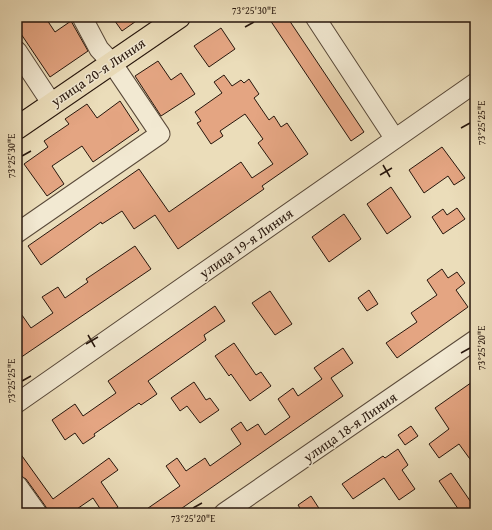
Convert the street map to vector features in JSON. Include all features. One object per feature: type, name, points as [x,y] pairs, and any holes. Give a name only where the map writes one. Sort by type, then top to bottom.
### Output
[{"type":"main road","name":"улица 20-я Линия","points":[[17,128],[179,17]]},
{"type":"street","points":[[17,233],[160,134],[112,63],[91,36],[82,17]]},
{"type":"street","points":[[316,17],[394,139]]},
{"type":"street","points":[[17,51],[52,104]]},
{"type":"street","name":"улица 19-я Линия","points":[[17,403],[475,83]]},
{"type":"street","name":"улица 18-я Линия","points":[[224,513],[475,340]]},
{"type":"street","points":[[17,485],[37,513]]},
{"type":"building","points":[[17,17],[45,17],[55,32],[71,21],[88,51],[50,77],[17,28]]},
{"type":"building","points":[[112,17],[142,17],[122,31]]},
{"type":"building","points":[[268,17],[287,17],[364,132],[351,141]]},
{"type":"building","points":[[221,28],[235,49],[209,67],[194,46]]},
{"type":"building","points":[[158,61],[171,80],[181,73],[195,94],[161,116],[135,76]]},
{"type":"building","points":[[224,75],[232,86],[241,80],[244,83],[249,79],[259,94],[254,98],[269,120],[274,116],[281,127],[287,123],[308,154],[262,186],[264,189],[178,249],[155,215],[134,229],[122,211],[102,224],[101,222],[41,265],[28,246],[139,169],[169,212],[241,162],[252,178],[273,164],[258,143],[263,139],[245,114],[220,131],[223,136],[211,144],[197,123],[201,121],[195,112],[222,93],[214,82]]},
{"type":"building","points":[[120,101],[139,130],[93,162],[82,146],[52,166],[64,184],[47,196],[24,164],[48,147],[44,141],[69,124],[65,119],[87,104],[97,118]]},
{"type":"building","points":[[442,147],[465,178],[454,185],[448,176],[424,193],[409,170]]},
{"type":"building","points":[[391,187],[411,217],[387,234],[367,204]]},
{"type":"building","points":[[457,208],[465,219],[443,234],[432,217],[443,209],[447,215]]},
{"type":"building","points":[[344,214],[361,239],[329,262],[312,237]]},
{"type":"building","points":[[135,246],[151,269],[17,360],[17,308],[31,328],[53,313],[42,297],[58,287],[65,298],[88,282],[86,279]]},
{"type":"building","points":[[442,269],[448,278],[457,272],[465,283],[456,290],[468,307],[397,358],[386,343],[417,322],[411,313],[437,295],[427,280]]},
{"type":"building","points":[[369,290],[378,304],[367,311],[358,298]]},
{"type":"building","points":[[270,291],[292,324],[275,335],[252,303]]},
{"type":"building","points":[[215,306],[225,321],[204,335],[206,340],[148,381],[157,394],[141,405],[139,403],[94,434],[95,436],[83,444],[75,433],[65,440],[52,420],[75,404],[83,416],[116,393],[108,381]]},
{"type":"building","points":[[234,343],[256,375],[261,372],[271,386],[250,401],[231,374],[229,376],[215,356]]},
{"type":"building","points":[[343,348],[353,363],[331,378],[343,396],[175,513],[141,513],[180,486],[166,466],[177,458],[186,471],[205,458],[210,466],[241,444],[231,429],[241,422],[247,431],[258,424],[265,435],[290,417],[278,399],[293,388],[298,396],[322,379],[314,368]]},
{"type":"building","points":[[475,380],[475,466],[459,444],[439,458],[429,444],[449,429],[435,408]]},
{"type":"building","points":[[194,382],[206,400],[210,398],[219,410],[200,423],[187,406],[180,411],[171,398]]},
{"type":"building","points":[[411,426],[418,436],[405,445],[398,435]]},
{"type":"building","points":[[17,449],[53,499],[109,458],[118,470],[101,482],[118,507],[109,513],[103,513],[93,498],[71,513],[48,513],[46,507],[26,479],[17,474]]},
{"type":"building","points":[[398,449],[408,465],[402,470],[415,489],[399,500],[384,478],[353,499],[342,484],[383,456],[385,458]]},
{"type":"building","points":[[451,473],[475,508],[475,513],[461,513],[439,481]]},
{"type":"building","points":[[311,496],[322,513],[303,513],[298,505]]}]
